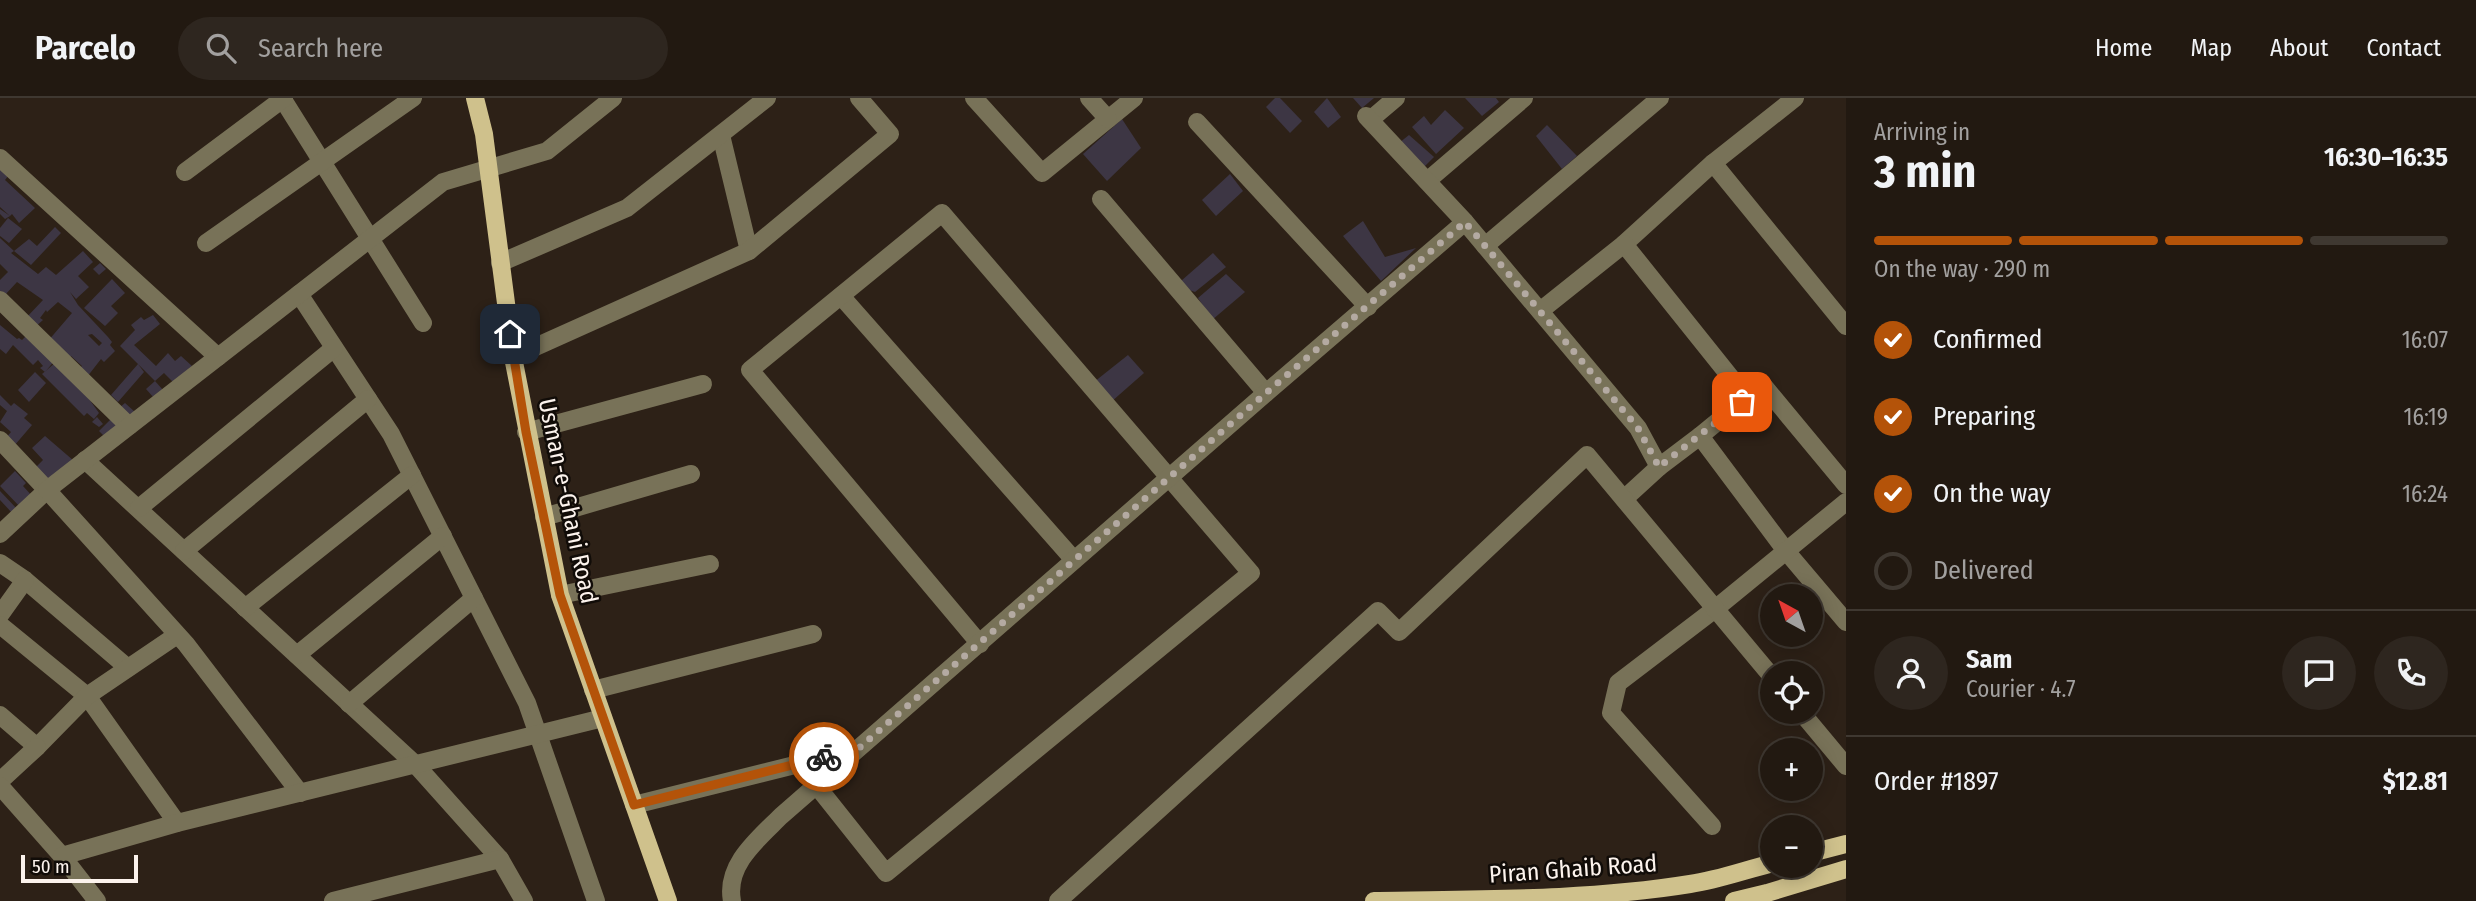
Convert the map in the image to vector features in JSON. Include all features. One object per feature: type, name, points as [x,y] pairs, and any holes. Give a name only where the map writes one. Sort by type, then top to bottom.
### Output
[{"type":"main road","name":"Usman-e-Ghani Road","points":[[478,99],[513,357],[560,595],[668,901]]},
{"type":"main road","points":[[1823,850],[1846,844]]},
{"type":"main road","name":"Piran Ghaib Road","points":[[1374,901],[1546,898],[1631,891],[1692,884],[1760,866]]},
{"type":"main road","points":[[1734,901],[1846,869]]},
{"type":"street","points":[[185,172],[283,98],[423,323]]},
{"type":"street","points":[[206,243],[413,98]]},
{"type":"street","points":[[0,534],[47,490],[443,182],[547,150],[613,98]]},
{"type":"street","points":[[500,262],[627,208],[767,98]]},
{"type":"street","points":[[513,357],[749,251],[890,134],[859,98]]},
{"type":"street","points":[[974,98],[1042,173],[1133,98]]},
{"type":"street","points":[[1089,98],[1108,119]]},
{"type":"street","points":[[1396,98],[1368,118],[1465,222],[1638,428],[1659,467]]},
{"type":"street","points":[[1427,181],[1524,98]]},
{"type":"street","points":[[1485,246],[1660,98]]},
{"type":"street","points":[[1540,312],[1624,244],[1713,163],[1795,98]]},
{"type":"street","points":[[1196,122],[1368,307]]},
{"type":"street","points":[[721,135],[749,251]]},
{"type":"street","points":[[0,158],[218,357]]},
{"type":"street","points":[[1713,163],[1846,326]]},
{"type":"street","points":[[1101,199],[1266,393]]},
{"type":"street","points":[[816,785],[886,873],[1251,573],[942,213],[750,370],[980,644]]},
{"type":"street","points":[[732,901],[729,889],[732,874],[747,851],[781,816],[1465,222]]},
{"type":"street","points":[[1624,244],[1740,389],[1763,385]]},
{"type":"street","points":[[299,294],[391,435],[527,703],[596,901]]},
{"type":"street","points":[[841,296],[1074,560]]},
{"type":"street","points":[[0,300],[129,426]]},
{"type":"street","points":[[139,508],[334,348]]},
{"type":"street","points":[[526,432],[704,384]]},
{"type":"street","points":[[1623,499],[1763,385]]},
{"type":"street","points":[[1763,385],[1846,485]]},
{"type":"street","points":[[184,551],[368,399]]},
{"type":"street","points":[[1700,436],[1786,551],[1846,622]]},
{"type":"street","points":[[0,440],[177,635],[300,793]]},
{"type":"street","points":[[1058,901],[1378,611],[1399,632],[1587,455],[1760,663]]},
{"type":"street","points":[[85,460],[415,764],[500,859],[524,901]]},
{"type":"street","points":[[544,517],[691,474]]},
{"type":"street","points":[[245,608],[412,475]]},
{"type":"street","points":[[1712,826],[1611,713],[1618,682],[1715,609],[1846,502]]},
{"type":"street","points":[[297,655],[443,536]]},
{"type":"street","points":[[0,563],[25,580],[128,668]]},
{"type":"street","points":[[560,595],[710,564]]},
{"type":"street","points":[[0,615],[25,580]]},
{"type":"street","points":[[349,704],[474,598]]},
{"type":"street","points":[[0,625],[87,696],[177,823]]},
{"type":"street","points":[[593,690],[813,634]]},
{"type":"street","points":[[97,901],[0,784],[87,696],[177,635]]},
{"type":"street","points":[[0,715],[37,747]]},
{"type":"street","points":[[62,856],[177,823],[603,719]]},
{"type":"street","points":[[1811,724],[1846,766]]},
{"type":"street","points":[[634,805],[858,749]]},
{"type":"street","points":[[333,901],[500,859]]},
{"type":"building","points":[[1275,98],[1280,98],[1302,121],[1290,133],[1266,107]]},
{"type":"building","points":[[1327,98],[1341,117],[1328,128],[1314,112]]},
{"type":"building","points":[[1353,98],[1374,98],[1362,108]]},
{"type":"building","points":[[1465,98],[1496,98],[1499,102],[1482,116]]},
{"type":"building","points":[[1445,110],[1464,128],[1436,154],[1412,127],[1424,116],[1431,125]]},
{"type":"building","points":[[1122,119],[1141,148],[1107,181],[1083,154]]},
{"type":"building","points":[[1547,125],[1577,156],[1562,169],[1536,136]]},
{"type":"building","points":[[1409,135],[1434,157],[1421,170],[1399,143]]},
{"type":"building","points":[[0,169],[8,176],[5,180],[35,208],[19,223],[12,214],[10,216],[0,207]]},
{"type":"building","points":[[1230,174],[1243,191],[1216,216],[1202,200]]},
{"type":"building","points":[[0,209],[10,216],[5,219],[0,214]]},
{"type":"building","points":[[8,218],[22,229],[9,243],[0,236],[0,228]]},
{"type":"building","points":[[1363,221],[1385,257],[1416,248],[1381,281],[1343,236]]},
{"type":"building","points":[[55,227],[61,233],[31,265],[14,251],[29,239],[37,246]]},
{"type":"building","points":[[0,238],[14,251],[11,253],[38,274],[46,267],[56,275],[83,251],[93,262],[78,276],[89,287],[76,299],[70,292],[78,305],[112,342],[110,345],[115,351],[104,362],[101,359],[87,377],[80,368],[82,366],[71,356],[68,361],[48,341],[72,313],[58,302],[47,312],[46,310],[40,318],[43,320],[35,327],[26,318],[43,300],[17,282],[4,296],[0,292],[0,280],[8,272],[0,264]],"holes":[[[92,334],[102,343],[99,346],[88,335]]]},
{"type":"building","points":[[1213,253],[1226,267],[1195,292],[1189,290],[1181,281]]},
{"type":"building","points":[[100,263],[106,269],[99,275],[93,269]]},
{"type":"building","points":[[1226,274],[1245,292],[1212,320],[1198,298]]},
{"type":"building","points":[[112,279],[125,293],[111,306],[118,313],[105,326],[84,308]]},
{"type":"building","points":[[153,315],[160,324],[134,345],[156,366],[168,353],[175,361],[181,356],[192,366],[173,382],[164,373],[155,381],[120,346],[135,330],[131,325],[141,317],[144,320]]},
{"type":"building","points":[[0,325],[17,339],[22,340],[29,333],[56,359],[45,372],[40,368],[43,366],[38,360],[33,365],[13,345],[6,354],[0,349]]},
{"type":"building","points":[[1128,355],[1144,373],[1111,402],[1094,382]]},
{"type":"building","points":[[55,363],[79,385],[99,413],[94,419],[87,413],[84,416],[42,374]]},
{"type":"building","points":[[138,364],[144,372],[118,402],[111,395]]},
{"type":"building","points":[[35,372],[46,383],[29,402],[18,390]]},
{"type":"building","points":[[155,381],[163,390],[154,398],[146,389]]},
{"type":"building","points":[[0,395],[11,406],[14,403],[28,414],[24,418],[32,425],[8,453],[0,445],[11,432],[0,422],[7,411],[0,405]]},
{"type":"building","points":[[125,403],[135,412],[125,422],[114,412]]},
{"type":"building","points":[[97,417],[103,424],[99,427],[92,422]]},
{"type":"building","points":[[111,419],[118,428],[105,437],[99,431]]},
{"type":"building","points":[[45,436],[74,461],[48,482],[36,467],[43,460],[32,448]]},
{"type":"building","points":[[15,471],[26,483],[23,486],[33,497],[21,508],[0,486]]},
{"type":"building","points":[[0,491],[18,510],[13,514],[0,500]]},
{"type":"way so far","points":[[824,757],[858,749],[1465,222],[1638,428],[1659,467],[1742,402]]},
{"type":"route","points":[[510,334],[526,432],[560,595],[634,805],[824,757]]}]
